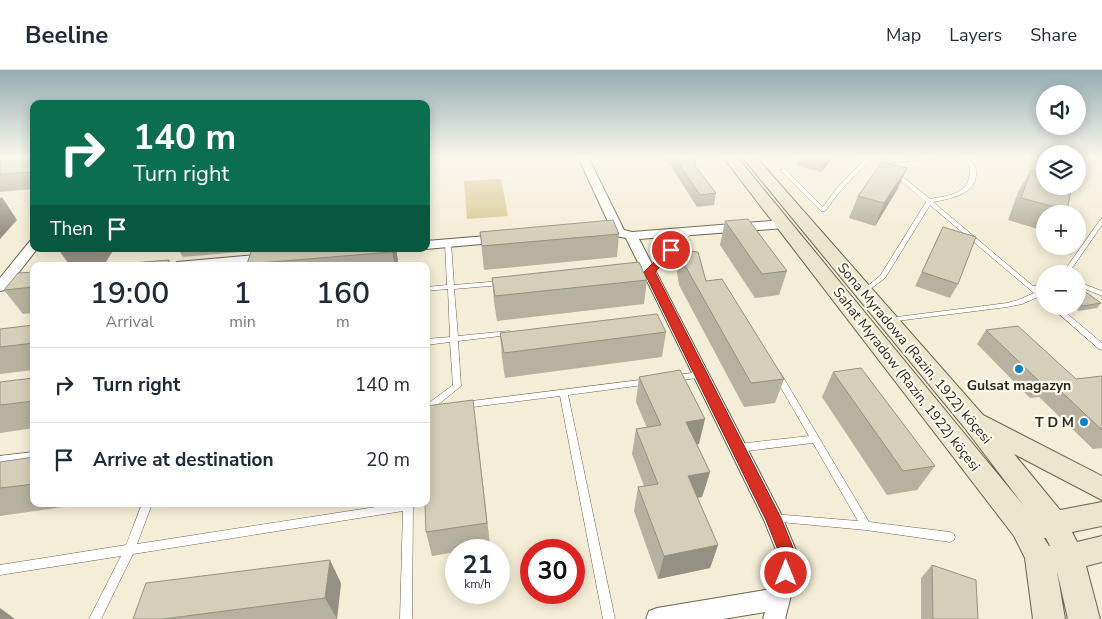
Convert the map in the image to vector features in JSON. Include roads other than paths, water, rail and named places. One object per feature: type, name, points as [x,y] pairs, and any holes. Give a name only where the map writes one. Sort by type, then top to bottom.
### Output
[{"type":"main road","name":"Sahat Myradow (Razin, 1922) köçesi","points":[[751,183],[1024,528],[1039,557],[1049,619]]},
{"type":"main road","name":"Sona Myradowa (Razin, 1922) köçesi","points":[[770,183],[972,420],[1054,524],[1069,557]]},
{"type":"main road","points":[[972,420],[1102,489]]},
{"type":"main road","points":[[1024,528],[1102,514]]},
{"type":"main road","points":[[1039,557],[1069,557],[1102,549]]},
{"type":"main road","points":[[1069,557],[1084,619]]},
{"type":"street","points":[[597,183],[668,318],[702,375],[773,518],[790,560],[776,609],[657,619]]},
{"type":"street","points":[[585,232],[604,230],[625,234],[690,232],[784,224]]},
{"type":"street","points":[[430,245],[506,238]]},
{"type":"street","points":[[2,284],[30,249]]},
{"type":"street","points":[[244,262],[280,257]]},
{"type":"street","points":[[2,284],[24,279]]},
{"type":"lane","points":[[796,183],[823,210],[844,183]]},
{"type":"lane","points":[[907,183],[1036,292]]},
{"type":"lane","points":[[864,292],[883,277],[929,201],[959,195],[973,183]]},
{"type":"lane","points":[[1071,265],[1102,222]]},
{"type":"lane","points":[[644,272],[690,232]]},
{"type":"lane","points":[[430,407],[457,386],[448,243]]},
{"type":"lane","points":[[671,250],[692,267]]},
{"type":"lane","points":[[430,289],[510,282]]},
{"type":"lane","points":[[1032,288],[1036,287]]},
{"type":"lane","points":[[1086,287],[1102,294]]},
{"type":"lane","points":[[887,320],[1008,305],[1036,298]]},
{"type":"lane","points":[[1064,315],[1102,347]]},
{"type":"lane","points":[[430,342],[514,333]]},
{"type":"lane","points":[[770,362],[866,526]]},
{"type":"lane","points":[[665,380],[702,375]]},
{"type":"lane","points":[[456,406],[656,381]]},
{"type":"lane","points":[[563,392],[609,619]]},
{"type":"lane","points":[[430,410],[446,408]]},
{"type":"lane","points":[[738,448],[815,439]]},
{"type":"lane","points":[[0,460],[30,456]]},
{"type":"lane","points":[[96,619],[129,550],[146,507]]},
{"type":"lane","points":[[0,570],[396,507]]},
{"type":"lane","points":[[406,619],[408,507]]},
{"type":"lane","points":[[773,518],[866,526],[950,537]]},
{"type":"place","name":"Gulsat magazyn","points":[[1019,369]]},
{"type":"place","name":"T D M","points":[[1084,422]]}]
